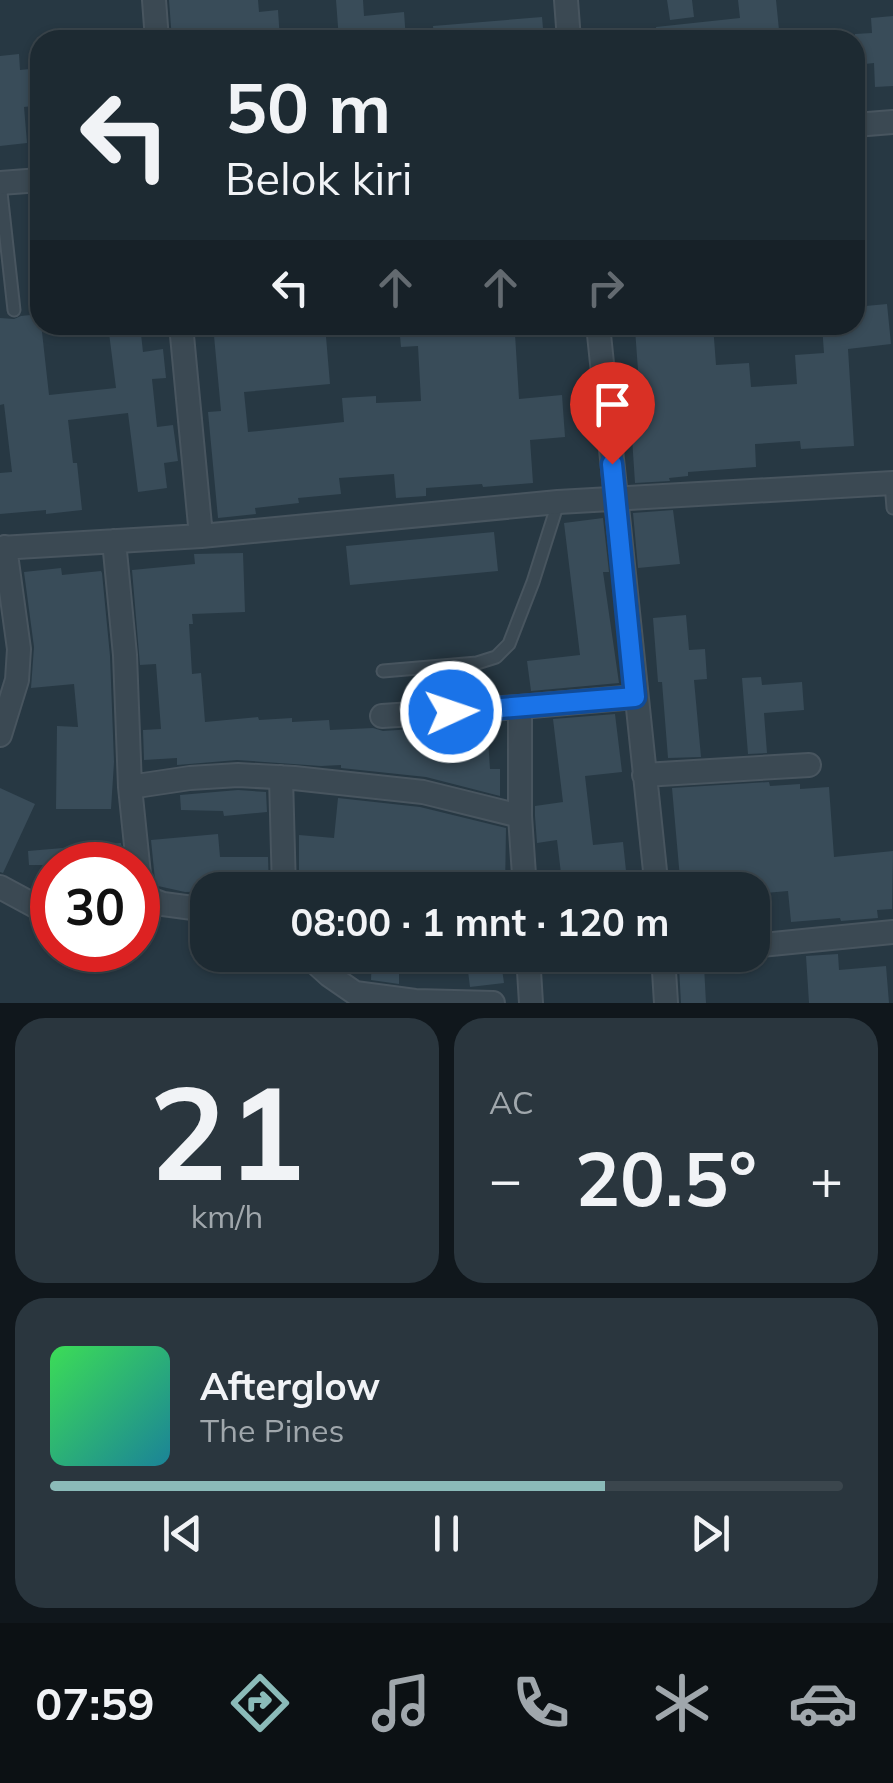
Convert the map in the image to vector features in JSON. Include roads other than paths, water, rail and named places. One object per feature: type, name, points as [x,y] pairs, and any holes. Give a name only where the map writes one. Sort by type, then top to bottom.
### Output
[{"type":"street","points":[[154,0],[156,30]]},
{"type":"street","points":[[566,0],[568,30]]},
{"type":"street","points":[[865,124],[893,122]]},
{"type":"street","points":[[0,183],[30,181]]},
{"type":"street","points":[[183,335],[200,536]]},
{"type":"street","points":[[599,335],[654,872]]},
{"type":"street","points":[[0,735],[17,680],[19,649],[2,548],[200,536],[558,502],[892,483]]},
{"type":"street","points":[[114,541],[140,884],[147,898],[190,908]]},
{"type":"street","points":[[382,716],[635,697]]},
{"type":"street","points":[[520,708],[523,872]]},
{"type":"street","points":[[644,774],[808,765]]},
{"type":"street","points":[[130,787],[190,778],[282,777],[423,792],[520,816]]},
{"type":"street","points":[[282,777],[284,872]]},
{"type":"street","points":[[0,887],[30,903]]},
{"type":"street","points":[[770,944],[893,932]]},
{"type":"street","points":[[326,972],[355,993],[414,1001],[493,1003]]},
{"type":"street","points":[[529,972],[532,1003]]},
{"type":"street","points":[[665,972],[666,1003]]},
{"type":"lane","points":[[0,183],[14,310]]},
{"type":"lane","points":[[892,483],[893,508]]},
{"type":"lane","points":[[384,671],[478,663],[496,656],[509,644],[558,502]]}]
